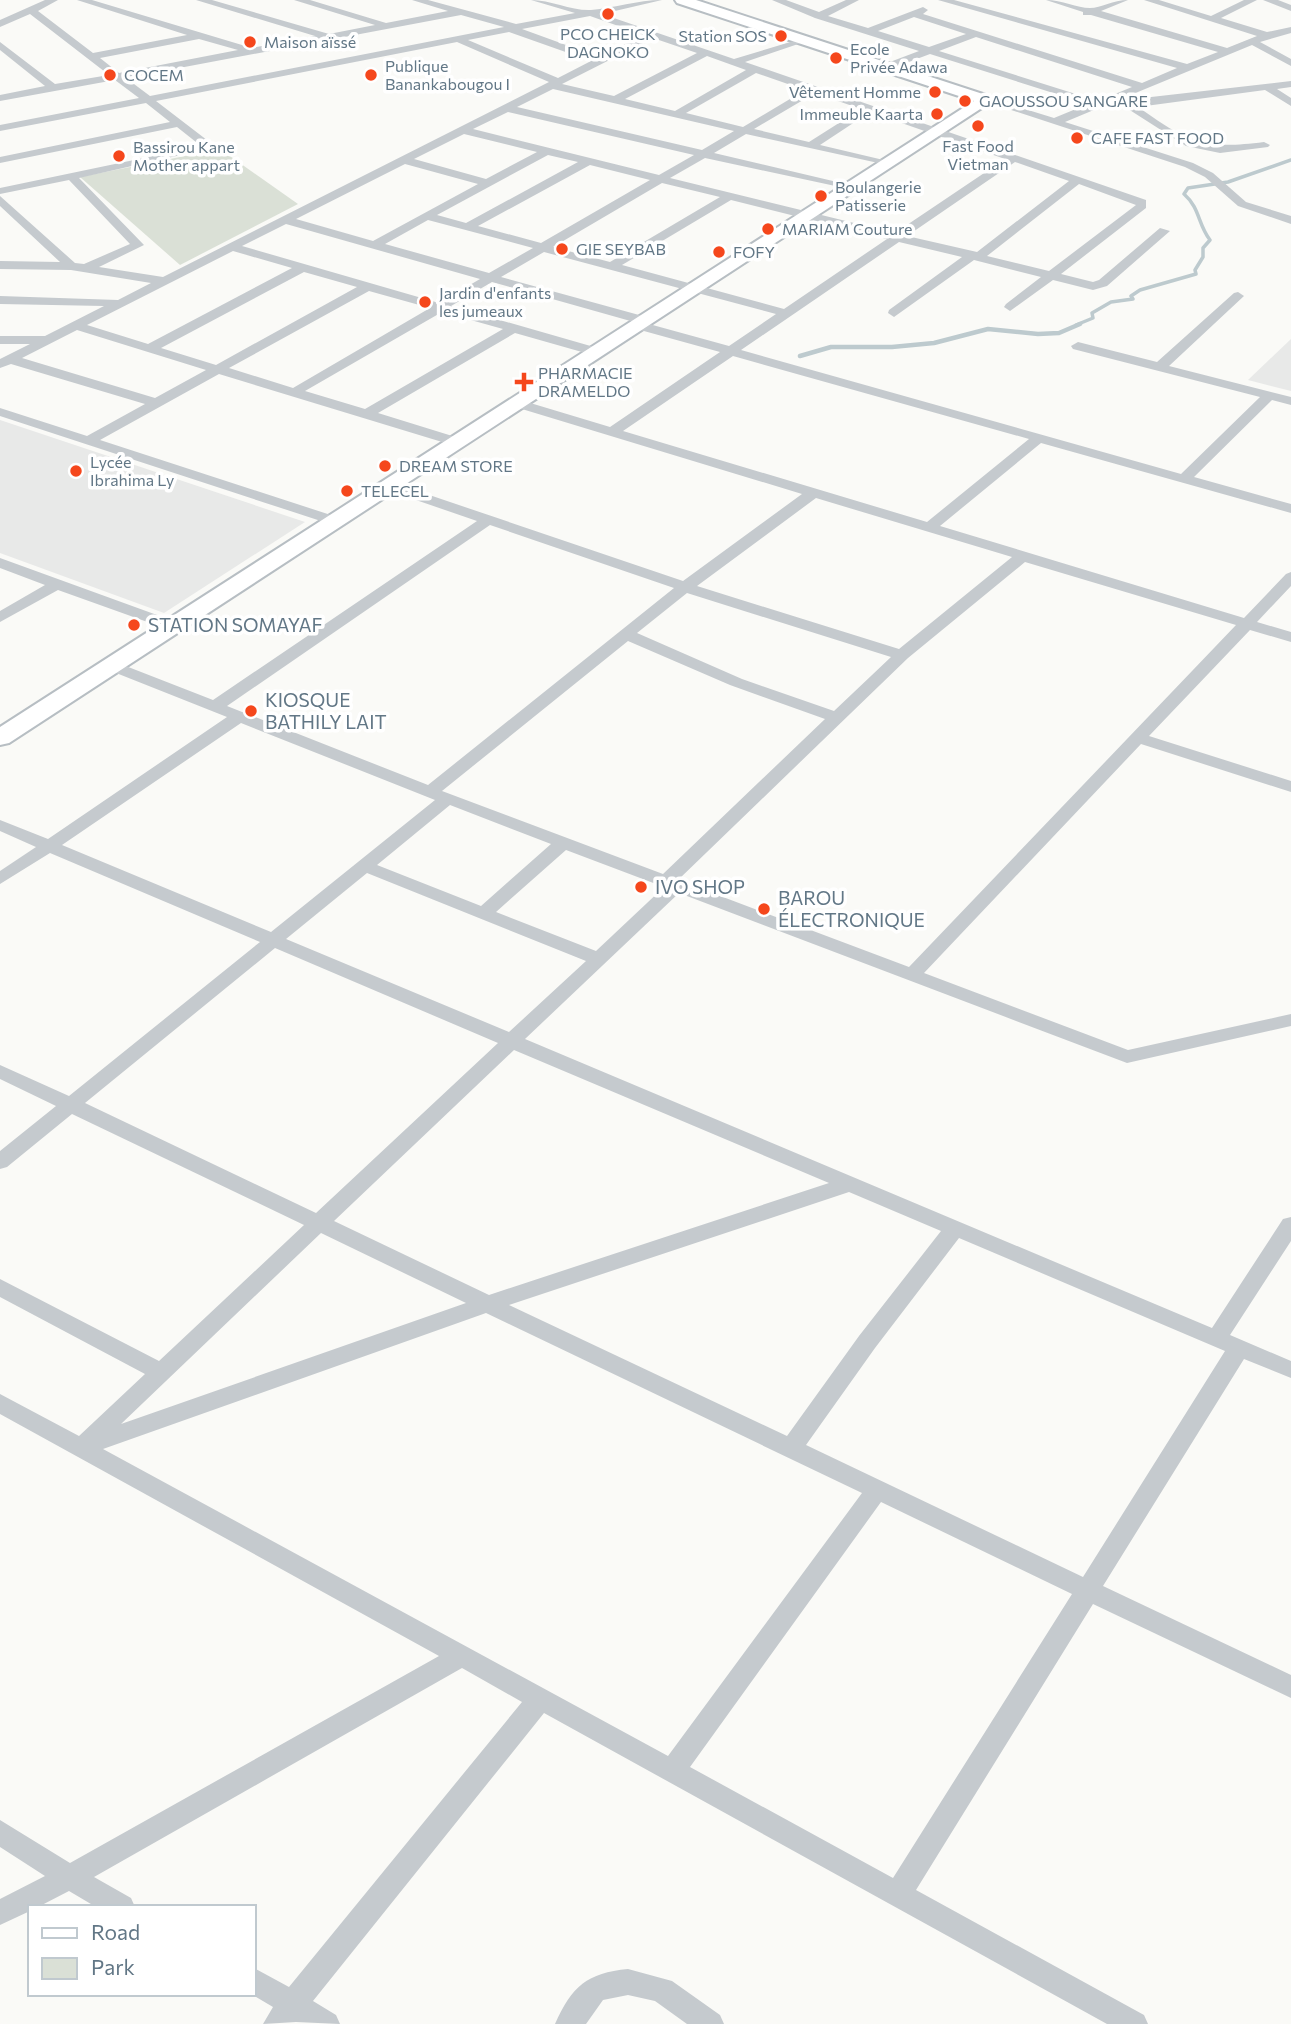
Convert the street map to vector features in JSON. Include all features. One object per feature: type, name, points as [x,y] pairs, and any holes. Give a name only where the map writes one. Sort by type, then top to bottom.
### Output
[{"type":"main road","points":[[682,0],[986,100]]},
{"type":"main road","points":[[0,738],[986,100]]},
{"type":"street","points":[[0,24],[53,0]]},
{"type":"street","points":[[82,0],[252,51]]},
{"type":"street","points":[[204,0],[383,53]]},
{"type":"street","points":[[299,0],[388,26]]},
{"type":"street","points":[[417,0],[513,28],[599,61]]},
{"type":"street","points":[[536,0],[589,13],[653,34],[1142,202],[1142,206],[1010,307]]},
{"type":"street","points":[[0,128],[657,0]]},
{"type":"street","points":[[777,0],[868,32],[1098,104],[1127,104],[1291,84]]},
{"type":"street","points":[[819,16],[854,0]]},
{"type":"street","points":[[868,32],[945,0],[1188,68]]},
{"type":"street","points":[[1051,0],[1230,52]]},
{"type":"street","points":[[1047,27],[1123,0]]},
{"type":"street","points":[[1149,0],[1291,42]]},
{"type":"street","points":[[1214,18],[1252,0]]},
{"type":"street","points":[[1268,0],[1291,8]]},
{"type":"street","points":[[0,191],[209,149],[209,144],[31,10]]},
{"type":"street","points":[[0,98],[461,12]]},
{"type":"street","points":[[914,14],[1144,87]]},
{"type":"street","points":[[1055,122],[1268,35],[1291,30]]},
{"type":"street","points":[[5,361],[653,34]]},
{"type":"street","points":[[886,67],[974,34]]},
{"type":"street","points":[[92,56],[201,36]]},
{"type":"street","points":[[735,62],[803,38]]},
{"type":"street","points":[[458,39],[555,84],[888,163]]},
{"type":"street","points":[[1253,42],[1291,63]]},
{"type":"street","points":[[0,45],[53,88]]},
{"type":"street","points":[[615,100],[707,52]]},
{"type":"street","points":[[677,114],[755,69]]},
{"type":"street","points":[[1266,86],[1291,103]]},
{"type":"street","points":[[293,393],[815,89]]},
{"type":"street","points":[[986,100],[1189,165],[1213,179],[1242,204],[1291,220]]},
{"type":"street","points":[[1127,104],[1184,144],[1227,150],[1264,145]]},
{"type":"street","points":[[507,108],[850,188]]},
{"type":"street","points":[[811,146],[870,108]]},
{"type":"street","points":[[0,160],[180,123]]},
{"type":"street","points":[[463,130],[806,216],[1099,285],[1164,231]]},
{"type":"street","points":[[374,245],[547,151]]},
{"type":"street","points":[[612,432],[1015,158]]},
{"type":"street","points":[[403,160],[487,183]]},
{"type":"street","points":[[468,228],[589,161]]},
{"type":"street","points":[[71,176],[138,245],[77,267]]},
{"type":"street","points":[[894,313],[976,256],[1078,179]]},
{"type":"street","points":[[610,267],[730,196]]},
{"type":"street","points":[[0,200],[77,267]]},
{"type":"street","points":[[426,216],[786,313]]},
{"type":"street","points":[[285,220],[491,278],[730,351],[1291,509]]},
{"type":"street","points":[[231,247],[596,352]]},
{"type":"street","points":[[0,265],[77,267],[165,281]]},
{"type":"street","points":[[150,348],[302,268]]},
{"type":"street","points":[[88,441],[368,286]]},
{"type":"street","points":[[1160,366],[1238,296]]},
{"type":"street","points":[[0,300],[121,303]]},
{"type":"street","points":[[76,326],[457,442]]},
{"type":"street","points":[[365,415],[514,328]]},
{"type":"street","points":[[0,340],[47,340]]},
{"type":"street","points":[[1079,346],[1291,401]]},
{"type":"street","points":[[5,361],[156,403]]},
{"type":"street","points":[[1185,478],[1270,395]]},
{"type":"street","points":[[517,403],[1291,637]]},
{"type":"street","points":[[0,412],[335,521]]},
{"type":"street","points":[[929,528],[1040,437]]},
{"type":"street","points":[[389,486],[685,587],[902,655]]},
{"type":"street","points":[[0,1162],[365,866],[439,795],[626,634],[813,493]]},
{"type":"street","points":[[214,707],[488,520]]},
{"type":"street","points":[[81,1448],[599,959],[902,655],[1023,556]]},
{"type":"street","points":[[0,563],[173,626]]},
{"type":"street","points":[[912,975],[1291,577]]},
{"type":"street","points":[[0,617],[57,584]]},
{"type":"street","points":[[626,634],[736,682],[837,718]]},
{"type":"street","points":[[112,666],[439,795],[1127,1057],[1291,1020]]},
{"type":"street","points":[[0,879],[238,717]]},
{"type":"street","points":[[1140,738],[1291,787]]},
{"type":"street","points":[[0,824],[1291,1370]]},
{"type":"street","points":[[484,913],[564,842]]},
{"type":"street","points":[[365,866],[599,959]]},
{"type":"street","points":[[0,1071],[1291,1687]]},
{"type":"street","points":[[81,1448],[487,1304],[850,1184]]},
{"type":"street","points":[[898,1895],[1088,1590],[1291,1224]]},
{"type":"street","points":[[791,1449],[867,1342],[955,1228]]},
{"type":"street","points":[[0,1287],[162,1372]]},
{"type":"street","points":[[0,1404],[1134,2024]]},
{"type":"street","points":[[671,1771],[877,1490]]},
{"type":"street","points":[[0,1913],[69,1877],[461,1656]]},
{"type":"street","points":[[286,2014],[540,1699]]},
{"type":"street","points":[[0,1832],[118,1905]]},
{"type":"street","points":[[569,2024],[593,1990],[610,1983],[628,1982],[662,1990],[710,2024]]},
{"type":"street","points":[[256,1983],[286,2014],[327,2024]]},
{"type":"shaded area","points":[[1291,339],[1291,391],[1248,380]]},
{"type":"shaded area","name":"Lycée Ibrahima Ly","points":[[0,420],[305,522],[164,613],[0,553]]},
{"type":"green space","points":[[220,149],[298,204],[180,265],[80,177]]},
{"type":"waterway","points":[[1076,325],[1093,318],[1092,313],[1111,302],[1133,299],[1131,296],[1140,290],[1196,274],[1195,270],[1203,257],[1203,248],[1210,240],[1193,205],[1184,194],[1188,188],[1228,182],[1291,160]]},
{"type":"waterway","points":[[800,356],[831,347],[892,347],[934,343],[988,329],[1038,334],[1059,333],[1080,324]]},
{"type":"place","name":"PCO CHEICK DAGNOKO","points":[[608,14]]},
{"type":"place","name":"Station SOS","points":[[781,36]]},
{"type":"place","name":"Maison aïssé","points":[[250,42]]},
{"type":"place","name":"Ecole Privée Adawa","points":[[836,58]]},
{"type":"place","name":"COCEM","points":[[110,75]]},
{"type":"place","name":"Publique Banankabougou I","points":[[371,75]]},
{"type":"place","name":"Vêtement Homme","points":[[935,92]]},
{"type":"place","name":"GAOUSSOU SANGARE","points":[[965,101]]},
{"type":"place","name":"Immeuble Kaarta","points":[[937,114]]},
{"type":"place","name":"Fast Food Vietman","points":[[978,126]]},
{"type":"place","name":"CAFE FAST FOOD","points":[[1077,138]]},
{"type":"place","name":"Bassirou Kane Mother appart","points":[[119,156]]},
{"type":"place","name":"Boulangerie Patisserie","points":[[821,196]]},
{"type":"place","name":"MARIAM Couture","points":[[768,229]]},
{"type":"place","name":"GIE SEYBAB","points":[[562,249]]},
{"type":"place","name":"FOFY","points":[[719,252]]},
{"type":"place","name":"Jardin d'enfants les jumeaux","points":[[425,302]]},
{"type":"place","name":"PHARMACIE DRAMELDO","points":[[524,382]]},
{"type":"place","name":"DREAM STORE","points":[[385,466]]},
{"type":"place","name":"Lycée Ibrahima Ly","points":[[76,471]]},
{"type":"place","name":"TELECEL","points":[[347,491]]},
{"type":"place","name":"STATION SOMAYAF","points":[[134,625]]},
{"type":"place","name":"KIOSQUE BATHILY LAIT","points":[[251,711]]},
{"type":"place","name":"IVO SHOP","points":[[641,887]]},
{"type":"place","name":"BAROU ÉLECTRONIQUE","points":[[764,909]]}]
